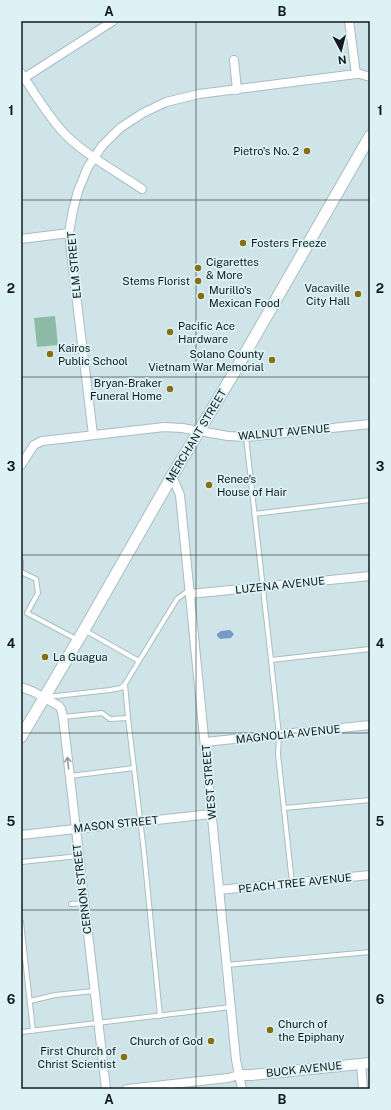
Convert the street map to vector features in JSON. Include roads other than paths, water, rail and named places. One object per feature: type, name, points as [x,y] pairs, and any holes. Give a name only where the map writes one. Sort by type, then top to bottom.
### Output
[{"type":"main road","name":"MERCHANT STREET","points":[[21,737],[172,476],[238,366],[370,136]]},
{"type":"street","points":[[113,21],[22,77],[46,112],[77,145],[142,189]]},
{"type":"street","points":[[349,21],[356,74]]},
{"type":"street","points":[[234,60],[237,90]]},
{"type":"street","name":"ELM STREET","points":[[93,435],[69,233],[78,191],[88,167],[102,146],[120,128],[143,113],[166,102],[199,94],[356,74],[370,77]]},
{"type":"street","points":[[21,239],[69,233]]},
{"type":"street","name":"WALNUT AVENUE","points":[[199,431],[228,436],[246,437],[370,424]]},
{"type":"street","points":[[21,465],[34,445],[42,441],[164,427],[199,431]]},
{"type":"street","name":"WEST STREET","points":[[172,476],[180,495],[226,965],[236,1060],[242,1089]]},
{"type":"street","name":"LUZENA AVENUE","points":[[190,592],[263,587],[370,576]]},
{"type":"street","points":[[21,687],[27,688],[58,706],[61,709],[63,717]]},
{"type":"street","name":"CERNON STREET","points":[[63,717],[106,1089]]},
{"type":"street","name":"MAGNOLIA AVENUE","points":[[205,742],[370,725]]},
{"type":"street","name":"MASON STREET","points":[[21,835],[211,814]]},
{"type":"street","name":"PEACH TREE AVENUE","points":[[219,890],[370,876]]},
{"type":"street","points":[[363,1089],[365,1063]]},
{"type":"street","name":"BUCK AVENUE","points":[[239,1075],[365,1063]]},
{"type":"street","points":[[127,1089],[228,1078],[239,1075]]},
{"type":"lane","points":[[246,437],[279,735],[278,754],[292,884]]},
{"type":"lane","points":[[254,514],[370,500]]},
{"type":"lane","points":[[21,561],[21,572],[36,579],[38,593],[27,613],[78,640]]},
{"type":"lane","points":[[44,698],[116,690],[121,688],[125,684],[177,599],[190,592]]},
{"type":"lane","points":[[84,630],[139,661]]},
{"type":"lane","points":[[271,660],[370,649]]},
{"type":"lane","points":[[125,684],[160,1016]]},
{"type":"lane","points":[[63,717],[102,713],[110,719],[128,718]]},
{"type":"lane","points":[[70,776],[134,768]]},
{"type":"lane","points":[[284,808],[370,800]]},
{"type":"lane","points":[[21,862],[79,856]]},
{"type":"lane","points":[[71,904],[84,903]]},
{"type":"lane","points":[[21,922],[33,1031]]},
{"type":"lane","points":[[226,965],[370,952]]},
{"type":"lane","points":[[30,1001],[56,995],[94,991]]},
{"type":"lane","points":[[21,1032],[231,1007]]},
{"type":"water","points":[[230,630],[234,634],[231,638],[220,639],[217,636],[217,634],[221,631]]},
{"type":"place","name":"Pietro's No. 2","points":[[307,151]]},
{"type":"place","name":"Fosters Freeze","points":[[243,243]]},
{"type":"place","name":"Cigarettes & More","points":[[198,268]]},
{"type":"place","name":"Stems Florist","points":[[198,281]]},
{"type":"place","name":"Vacaville City Hall","points":[[358,294]]},
{"type":"place","name":"Murillo's Mexican Food","points":[[201,296]]},
{"type":"place","name":"Pacific Ace Hardware","points":[[170,332]]},
{"type":"place","name":"Kairos Public School","points":[[50,354]]},
{"type":"place","name":"Solano County Vietnam War Memorial","points":[[272,360]]},
{"type":"place","name":"Bryan-Braker Funeral Home","points":[[170,389]]},
{"type":"place","name":"Renee's House of Hair","points":[[209,485]]},
{"type":"place","name":"La Guagua","points":[[45,657]]},
{"type":"place","name":"Church of the Epiphany","points":[[270,1030]]},
{"type":"place","name":"Church of God","points":[[211,1041]]},
{"type":"place","name":"First Church of Christ Scientist","points":[[124,1057]]}]
